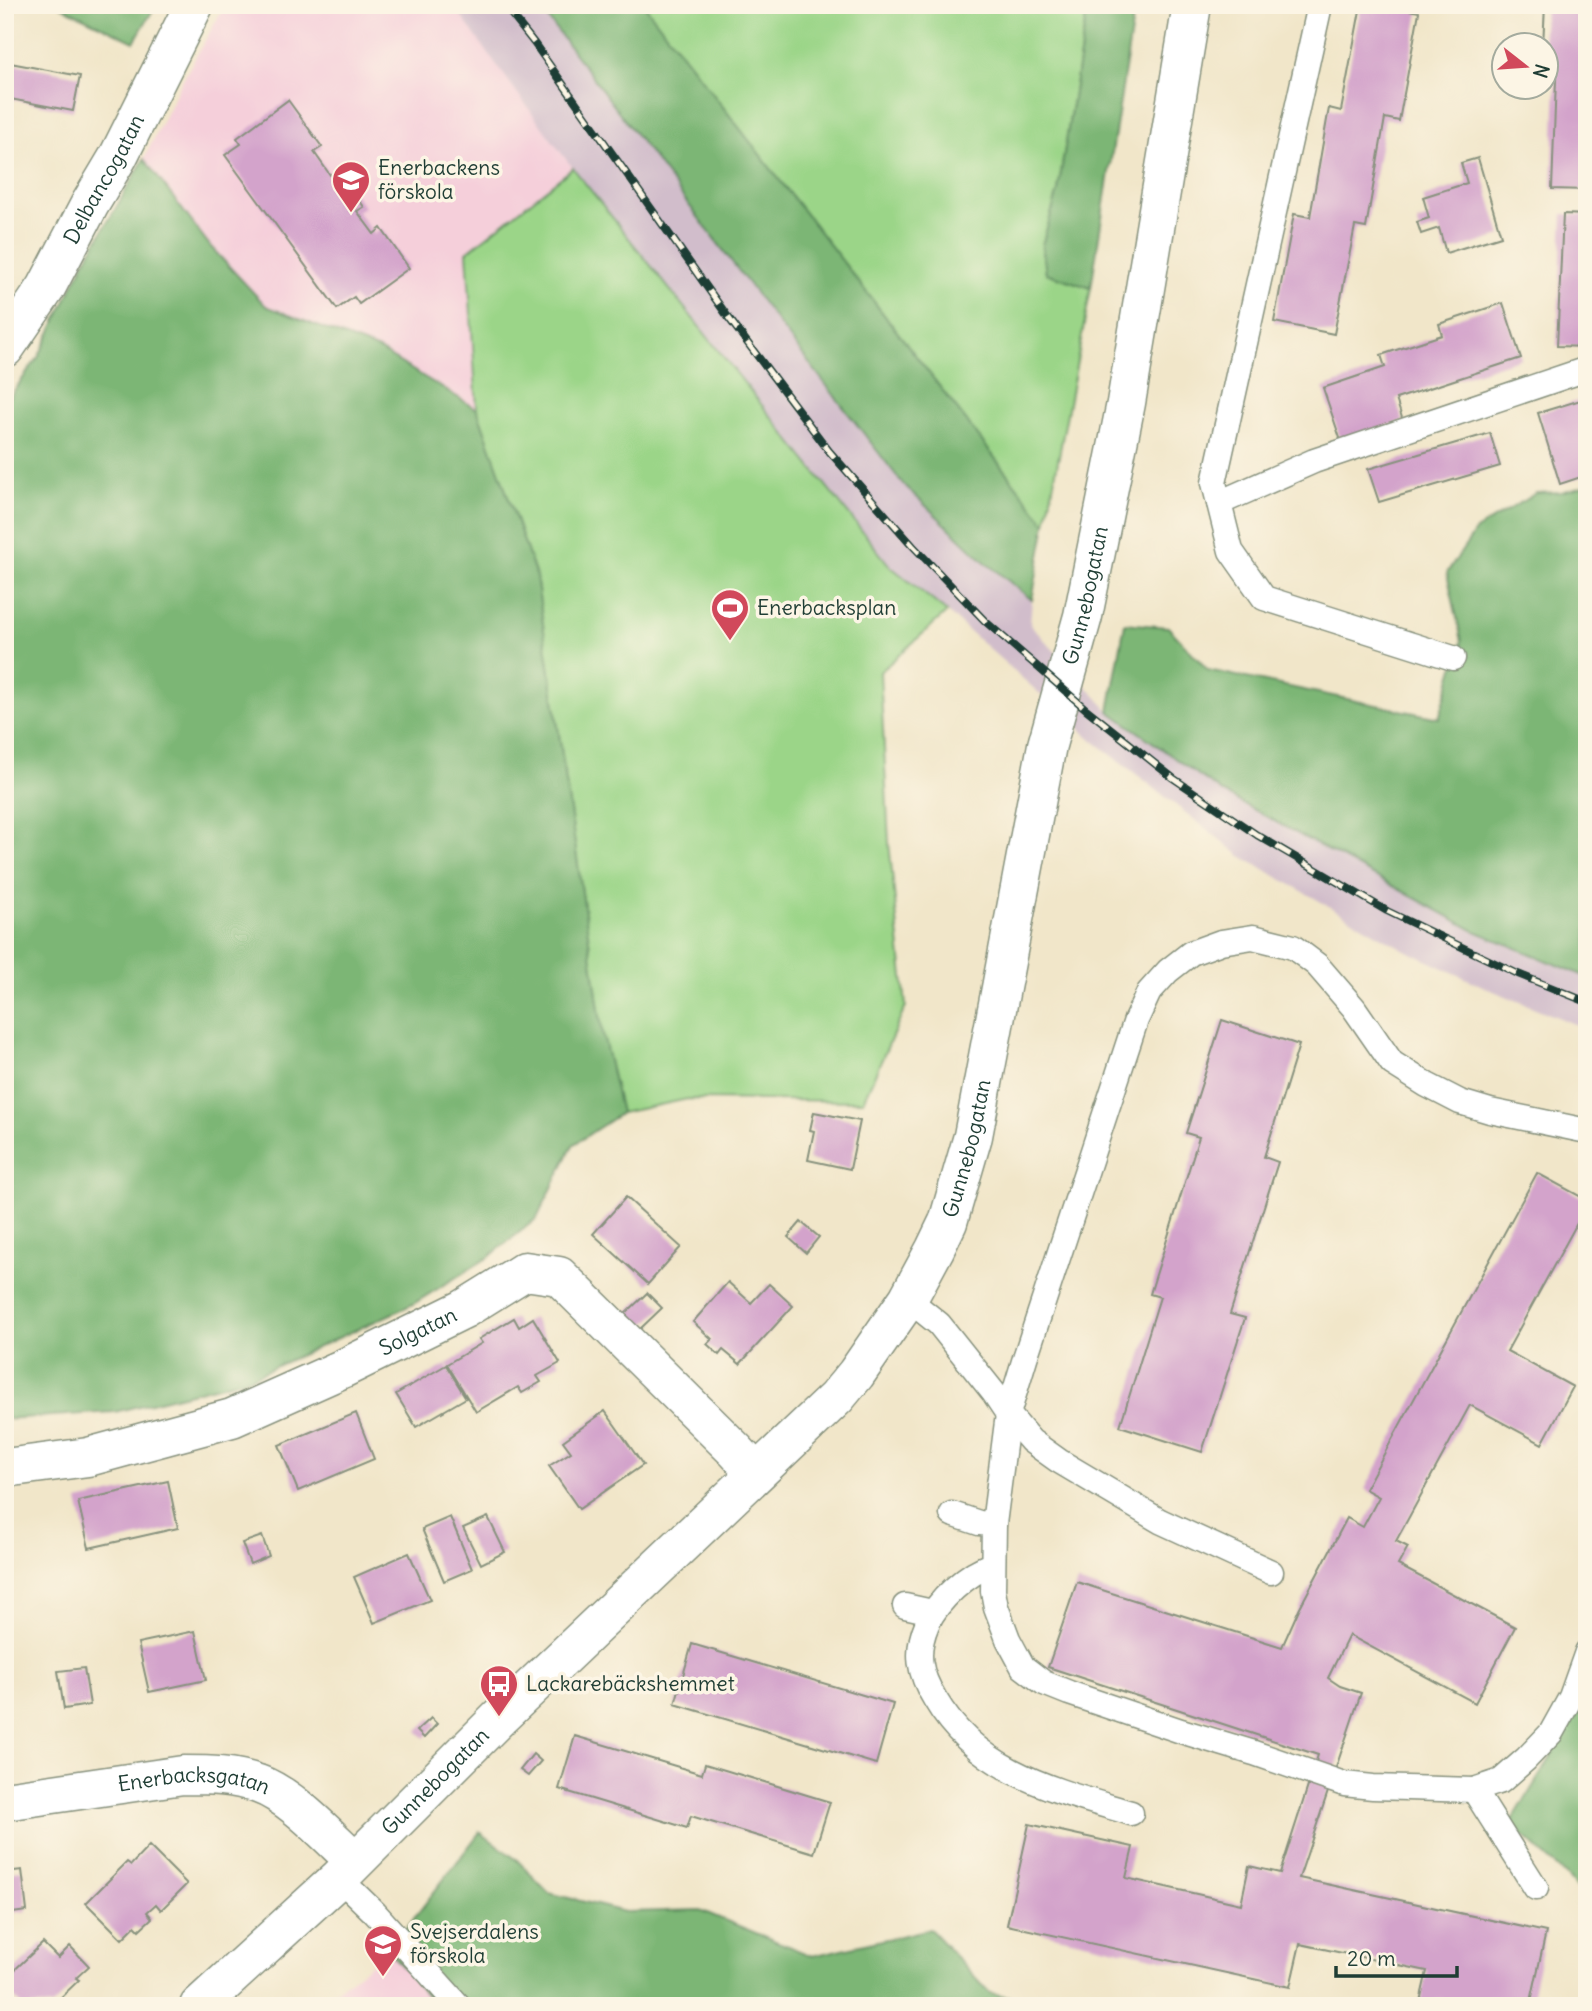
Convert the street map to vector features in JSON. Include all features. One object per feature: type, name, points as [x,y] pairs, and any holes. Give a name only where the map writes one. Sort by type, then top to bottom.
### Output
[{"type":"street","name":"Delbancogatan","points":[[5,348],[46,288],[118,157],[194,5]]},
{"type":"street","name":"Gunnebogatan","points":[[199,2006],[347,1869],[499,1718],[836,1398],[908,1299],[948,1222],[973,1136],[1047,745],[1083,616],[1126,402],[1192,5]]},
{"type":"street","name":"Solgatan","points":[[5,1468],[88,1457],[232,1418],[344,1368],[464,1309],[525,1271],[559,1276],[756,1474]]},
{"type":"street","name":"Enerbacksgatan","points":[[5,1801],[183,1776],[231,1776],[258,1784],[283,1797],[347,1869]]},
{"type":"lane","points":[[1320,5],[1214,483],[1231,551],[1264,598],[1453,658]]},
{"type":"lane","points":[[1219,503],[1314,461],[1587,369]]},
{"type":"lane","points":[[1587,1132],[1460,1102],[1392,1063],[1354,1008],[1317,965],[1293,947],[1253,937],[1221,942],[1191,953],[1168,971],[1149,992],[1136,1020],[1025,1358],[1008,1414],[993,1524],[992,1565],[996,1607],[1008,1639],[1023,1667],[1044,1683],[1344,1784],[1475,1790],[1501,1781],[1551,1733],[1570,1697],[1587,1653]]},
{"type":"lane","points":[[908,1299],[939,1324],[1031,1441],[1059,1461],[1160,1521],[1271,1572]]},
{"type":"lane","points":[[952,1514],[979,1523],[993,1524]]},
{"type":"lane","points":[[992,1565],[980,1568],[967,1578],[932,1612],[923,1634],[919,1662],[928,1687],[963,1736],[986,1757],[1024,1777],[1131,1814]]},
{"type":"lane","points":[[905,1606],[932,1612]]},
{"type":"lane","points":[[1475,1790],[1536,1888]]},
{"type":"lane","points":[[347,1869],[375,1913],[459,2006]]},
{"type":"shaded area","name":"Enerbackens förskola","points":[[225,5],[453,5],[573,168],[467,252],[477,409],[379,350],[266,306],[211,247],[144,159],[182,81]]},
{"type":"shaded area","points":[[453,5],[538,5],[903,484],[984,561],[1032,600],[1030,624],[1109,711],[1225,794],[1475,931],[1587,977],[1587,1029],[1491,990],[1405,950],[1241,856],[1095,742],[947,612],[890,566],[562,154]]},
{"type":"shaded area","name":"Svejserdalens förskola","points":[[389,1950],[436,2006],[316,2006]]},
{"type":"green space","points":[[58,5],[156,5],[134,42]]},
{"type":"green space","points":[[538,5],[644,5],[1046,524],[1032,600],[984,561],[903,484]]},
{"type":"green space","points":[[644,5],[1088,5],[1058,191],[1042,245],[1046,273],[1091,288],[1046,524]]},
{"type":"green space","points":[[1088,5],[1135,5],[1091,288],[1046,273],[1042,245],[1058,191]]},
{"type":"green space","points":[[144,159],[211,247],[266,306],[379,350],[477,409],[536,576],[602,1030],[621,1113],[573,1145],[537,1218],[489,1257],[413,1304],[250,1378],[115,1412],[5,1419],[5,403],[39,356],[84,263]]},
{"type":"green space","name":"Enerbacksplan","points":[[573,168],[890,566],[947,612],[880,672],[889,843],[906,1006],[863,1101],[688,1099],[621,1113],[602,1030],[536,576],[477,409],[467,252]]},
{"type":"green space","points":[[1587,485],[1587,977],[1475,931],[1225,794],[1109,711],[1125,623],[1168,627],[1208,670],[1439,718],[1462,641],[1447,573],[1476,530],[1536,493],[1561,492]]},
{"type":"green space","points":[[1587,1698],[1587,1900],[1566,1875],[1510,1824]]},
{"type":"green space","points":[[480,1832],[517,1860],[549,1893],[625,1912],[700,1910],[812,1956],[930,1929],[990,1993],[1060,2006],[436,2006],[389,1951]]},
{"type":"building","points":[[1361,5],[1382,5],[1419,12],[1399,121],[1385,118],[1366,228],[1355,226],[1334,334],[1274,322],[1294,214],[1310,217],[1329,108],[1341,111]]},
{"type":"building","points":[[1545,5],[1587,5],[1587,190],[1552,189],[1555,102],[1560,102],[1560,32],[1544,32]]},
{"type":"building","points":[[5,62],[80,76],[73,111],[5,98]]},
{"type":"building","points":[[288,100],[322,147],[314,152],[330,175],[338,170],[364,207],[357,211],[374,234],[381,228],[409,268],[359,304],[354,297],[337,309],[225,155],[241,144],[237,138]]},
{"type":"building","points":[[1478,158],[1501,236],[1446,253],[1439,228],[1421,234],[1417,222],[1429,218],[1423,197],[1467,183],[1461,163]]},
{"type":"building","points":[[1563,214],[1587,215],[1587,347],[1557,346]]},
{"type":"building","points":[[1503,303],[1521,358],[1396,399],[1403,421],[1341,441],[1323,388],[1385,367],[1381,355],[1442,335],[1439,324]]},
{"type":"building","points":[[1587,398],[1587,475],[1560,484],[1538,413]]},
{"type":"building","points":[[1490,433],[1500,466],[1379,502],[1368,469]]},
{"type":"building","points":[[1222,1020],[1299,1045],[1264,1157],[1278,1162],[1230,1314],[1245,1318],[1202,1452],[1120,1426],[1160,1297],[1150,1294],[1199,1137],[1186,1133]]},
{"type":"building","points":[[814,1112],[860,1121],[850,1169],[808,1160],[814,1131],[810,1130]]},
{"type":"building","points":[[1537,1173],[1587,1200],[1587,1205],[1507,1351],[1573,1387],[1542,1444],[1470,1405],[1396,1541],[1408,1547],[1398,1565],[1515,1627],[1475,1703],[1349,1635],[1328,1678],[1340,1686],[1361,1693],[1299,1878],[1546,1932],[1530,2006],[1419,2006],[1427,1971],[1300,1944],[1290,1987],[1007,1925],[1029,1824],[1133,1847],[1126,1878],[1241,1904],[1249,1866],[1280,1873],[1318,1755],[1048,1667],[1077,1582],[1282,1647],[1347,1518],[1363,1527],[1379,1497],[1365,1489]]},
{"type":"building","points":[[626,1197],[681,1247],[648,1284],[593,1234]]},
{"type":"building","points":[[801,1222],[819,1237],[806,1253],[788,1237]]},
{"type":"building","points":[[728,1282],[751,1303],[769,1284],[793,1306],[740,1364],[723,1350],[719,1355],[707,1344],[712,1339],[693,1322]]},
{"type":"building","points":[[647,1293],[662,1308],[640,1329],[625,1314]]},
{"type":"building","points":[[514,1318],[519,1327],[533,1318],[560,1363],[537,1376],[541,1382],[522,1393],[518,1387],[476,1412],[447,1364],[482,1343],[479,1339]]},
{"type":"building","points":[[446,1365],[466,1398],[416,1427],[396,1394]]},
{"type":"building","points":[[605,1411],[643,1465],[579,1509],[549,1466],[571,1452],[563,1441]]},
{"type":"building","points":[[356,1413],[374,1459],[298,1491],[279,1445]]},
{"type":"building","points":[[168,1481],[178,1528],[89,1548],[78,1501]]},
{"type":"building","points":[[450,1517],[472,1569],[444,1581],[422,1529]]},
{"type":"building","points":[[488,1517],[505,1552],[481,1564],[463,1528]]},
{"type":"building","points":[[262,1536],[269,1556],[250,1564],[242,1543]]},
{"type":"building","points":[[409,1553],[430,1600],[374,1623],[354,1577]]},
{"type":"building","points":[[195,1631],[206,1680],[149,1692],[138,1643]]},
{"type":"building","points":[[692,1644],[893,1704],[876,1764],[675,1704]]},
{"type":"building","points":[[84,1668],[90,1705],[64,1709],[58,1671]]},
{"type":"building","points":[[431,1718],[437,1724],[424,1738],[417,1731]]},
{"type":"building","points":[[575,1736],[702,1774],[705,1764],[830,1802],[814,1853],[691,1816],[687,1828],[559,1789]]},
{"type":"building","points":[[533,1754],[541,1761],[528,1776],[520,1770]]},
{"type":"building","points":[[149,1846],[187,1884],[161,1910],[156,1904],[147,1912],[152,1918],[139,1930],[135,1926],[122,1939],[86,1903],[127,1862],[131,1865]]},
{"type":"building","points":[[22,1870],[27,1911],[5,1914],[5,1872]]},
{"type":"building","points":[[43,1943],[58,1958],[70,1946],[89,1966],[76,1978],[79,1980],[52,2006],[22,2006],[5,1989],[5,1979]]},
{"type":"railway","points":[[504,5],[534,43],[728,317],[829,451],[913,546],[986,622],[1086,709],[1173,778],[1257,835],[1387,911],[1518,974],[1587,1002]]},
{"type":"place","name":"Enerbackens förskola","points":[[351,214]]},
{"type":"place","name":"Enerbacksplan","points":[[730,642]]},
{"type":"place","name":"Lackarebäckshemmet","points":[[499,1718]]},
{"type":"place","name":"Svejserdalens förskola","points":[[383,1978]]}]
